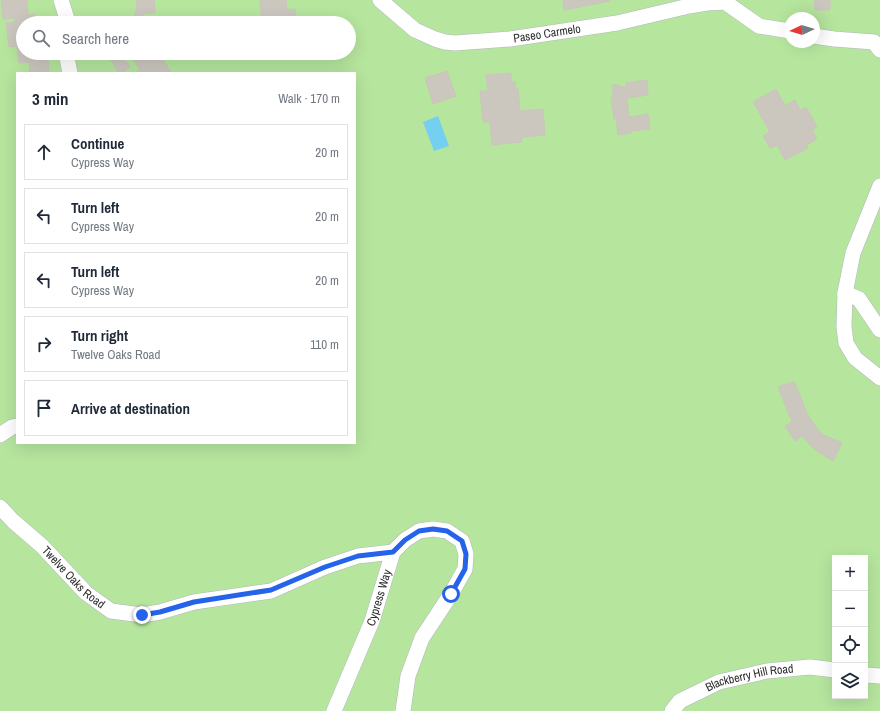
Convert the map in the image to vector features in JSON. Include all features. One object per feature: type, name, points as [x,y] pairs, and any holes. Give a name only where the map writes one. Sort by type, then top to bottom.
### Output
[{"type":"street","points":[[61,0],[66,16]]},
{"type":"street","name":"Paseo Carmelo","points":[[380,0],[415,30],[435,39],[455,43],[510,40],[602,26],[689,6],[725,1]]},
{"type":"street","points":[[725,1],[759,26],[784,30]]},
{"type":"street","points":[[820,37],[874,42],[880,50]]},
{"type":"street","points":[[67,60],[70,72]]},
{"type":"street","points":[[880,186],[853,253],[845,293],[844,326],[846,343],[854,358],[880,378]]},
{"type":"street","points":[[845,293],[859,299],[880,330]]},
{"type":"street","points":[[0,435],[12,427],[16,426]]},
{"type":"street","name":"Twelve Oaks Road","points":[[0,507],[13,521],[42,546],[86,593],[111,611],[142,615],[160,612],[194,602],[271,590],[325,567],[358,556],[393,552]]},
{"type":"street","name":"Cypress Way","points":[[334,711],[372,621],[393,552],[405,540],[419,531],[433,529],[447,531],[462,541],[466,554],[465,569],[451,594],[422,638],[408,676],[403,711]]},
{"type":"street","name":"Blackberry Hill Road","points":[[672,711],[680,701],[720,682],[767,671],[810,668],[832,670]]},
{"type":"street","points":[[868,675],[880,676]]},
{"type":"green space","points":[[0,0],[880,0],[880,711],[0,711]]},
{"type":"water","points":[[438,116],[449,146],[434,151],[423,122]]},
{"type":"building","points":[[1,0],[27,0],[28,15],[35,14],[35,16],[16,16],[16,46],[9,47],[6,23],[15,22],[14,18],[3,19]]},
{"type":"building","points":[[136,0],[154,0],[155,13],[135,16],[137,6]]},
{"type":"building","points":[[260,0],[286,0],[287,10],[295,9],[296,16],[261,16]]},
{"type":"building","points":[[563,0],[610,0],[610,1],[564,10]]},
{"type":"building","points":[[814,0],[830,0],[830,10],[815,10]]},
{"type":"building","points":[[19,60],[48,60],[49,72],[30,72],[29,62],[19,63]]},
{"type":"building","points":[[111,60],[125,60],[130,67],[123,72],[118,72]]},
{"type":"building","points":[[134,60],[163,60],[171,72],[137,72],[140,70]]},
{"type":"building","points":[[447,71],[456,96],[433,104],[425,78]]},
{"type":"building","points":[[511,73],[511,82],[515,81],[516,89],[518,89],[520,111],[543,109],[545,135],[522,137],[522,142],[492,145],[490,122],[483,122],[480,91],[488,91],[486,75]]},
{"type":"building","points":[[647,80],[648,95],[627,98],[629,117],[648,114],[650,129],[631,131],[631,133],[618,135],[611,98],[613,98],[612,85],[619,85],[619,87],[627,86],[626,83]]},
{"type":"building","points":[[776,89],[785,106],[795,100],[800,110],[806,107],[817,127],[812,130],[817,139],[806,145],[808,148],[785,160],[777,145],[770,148],[763,136],[770,132],[753,102]]},
{"type":"building","points":[[794,381],[807,413],[816,427],[822,434],[842,443],[833,461],[814,449],[802,436],[795,441],[785,426],[792,422],[778,387]]},
{"type":"route","points":[[142,615],[160,612],[194,602],[271,590],[325,567],[358,556],[393,552],[405,540],[419,531],[433,529],[447,531],[462,541],[466,554],[465,569],[451,594]]}]
